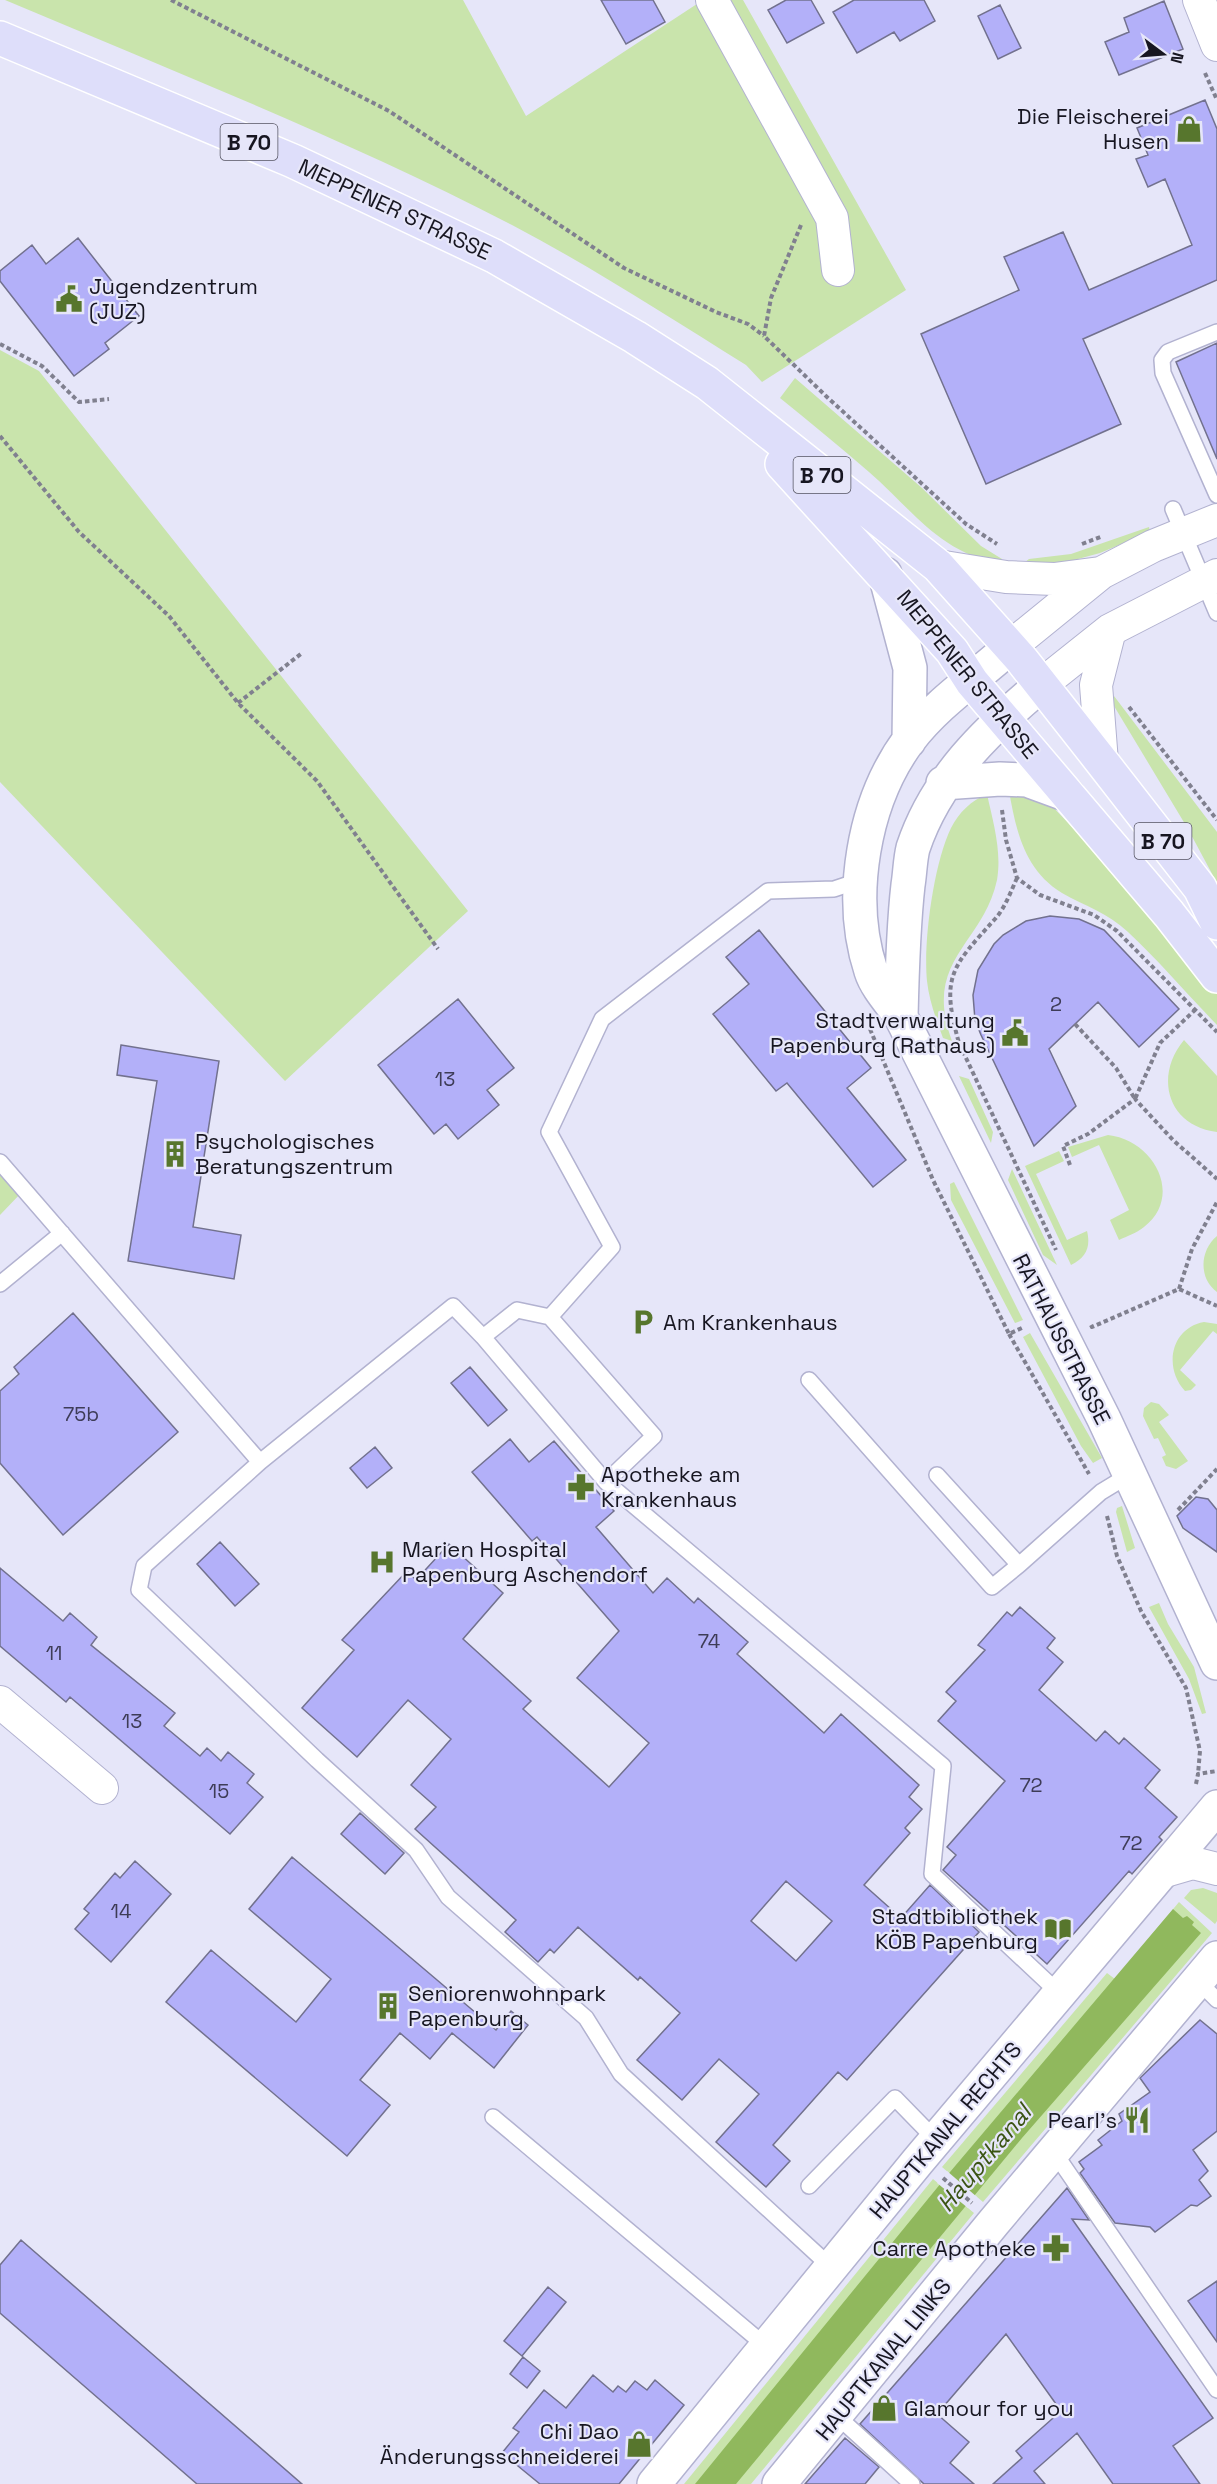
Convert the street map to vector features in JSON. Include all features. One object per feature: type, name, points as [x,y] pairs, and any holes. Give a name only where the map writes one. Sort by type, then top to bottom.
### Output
[{"type":"main road","name":"MEPPENER STRASSE","points":[[0,38],[293,161],[494,256],[635,337],[707,383],[938,566],[1010,647],[1102,762],[1200,888],[1217,923]]},
{"type":"main road","name":"MEPPENER STRASSE","points":[[707,383],[885,574],[952,651],[972,682],[1169,914],[1217,976]]},
{"type":"street","points":[[712,0],[832,218],[838,270]]},
{"type":"street","points":[[1199,0],[1217,45]]},
{"type":"street","points":[[1010,647],[1101,573],[1178,522],[1217,520]]},
{"type":"street","name":"MEPPENER STRASSE","points":[[938,566],[1006,577],[1054,579],[1101,573]]},
{"type":"street","name":"B 70","points":[[885,574],[910,668],[909,741]]},
{"type":"street","points":[[1041,685],[1110,630],[1210,578]]},
{"type":"street","points":[[1102,762],[1096,685],[1110,630]]},
{"type":"street","name":"RATHAUSSTRASSE","points":[[1010,647],[930,716],[909,741],[879,796],[866,840],[861,880],[863,939],[872,974],[901,1017],[1104,1419],[1217,1663]]},
{"type":"street","name":"RATHAUSSTRASSE","points":[[901,1017],[902,953],[913,850],[931,804],[944,783],[1002,718],[1041,685]]},
{"type":"street","name":"B 70","points":[[944,783],[1000,779],[1027,780],[1068,795]]},
{"type":"street","points":[[0,1702],[102,1788]]},
{"type":"street","name":"HAUPTKANAL RECHTS","points":[[654,2484],[936,2140],[1217,1807]]},
{"type":"street","points":[[1162,1872],[1193,1863],[1217,1869]]},
{"type":"street","name":"HAUPTKANAL LINKS","points":[[779,2484],[1054,2152],[1210,1979]]},
{"type":"lane","points":[[1217,332],[1168,352],[1162,360],[1163,373],[1217,495]]},
{"type":"lane","points":[[1178,522],[1210,578],[1217,613]]},
{"type":"lane","points":[[550,1317],[612,1247],[549,1132],[602,1019],[768,891],[834,889],[861,880]]},
{"type":"lane","points":[[0,1162],[260,1462]]},
{"type":"lane","points":[[0,1284],[62,1233]]},
{"type":"lane","points":[[832,2268],[621,2074],[586,2018],[448,1897],[416,1850],[317,1760],[139,1590],[144,1566],[260,1462],[453,1306],[483,1337],[606,1482],[943,1766],[932,1874],[1060,1994]]},
{"type":"lane","points":[[483,1337],[517,1310],[550,1317],[654,1436],[606,1482]]},
{"type":"lane","points":[[809,1380],[992,1587],[1101,1492],[1129,1475]]},
{"type":"lane","points":[[937,1475],[1019,1565]]},
{"type":"lane","points":[[809,2186],[895,2098],[936,2140]]},
{"type":"lane","points":[[493,2116],[766,2347]]},
{"type":"lane","points":[[1054,2152],[1217,2390]]},
{"type":"lane","points":[[837,2415],[912,2484]]},
{"type":"path","points":[[171,0],[389,111],[624,268],[747,324],[764,336],[827,398],[966,524],[999,546]]},
{"type":"path","points":[[764,336],[771,298],[804,218]]},
{"type":"path","points":[[0,344],[42,366],[79,402],[109,399]]},
{"type":"path","points":[[0,436],[79,532],[169,616],[238,703],[317,781],[438,949]]},
{"type":"path","points":[[238,703],[302,653]]},
{"type":"path","points":[[1126,701],[1217,820]]},
{"type":"path","points":[[1000,779],[1006,840],[1017,878],[1040,895],[1094,915],[1117,931],[1217,1032]]},
{"type":"path","points":[[1017,878],[996,917],[959,959],[949,988],[951,1015],[959,1043],[1057,1252]]},
{"type":"path","points":[[1070,1164],[1063,1146],[1088,1134],[1135,1099],[1160,1043],[1195,1010]]},
{"type":"path","points":[[1075,1024],[1116,1068],[1135,1099],[1173,1140],[1217,1179]]},
{"type":"path","points":[[1179,1289],[1192,1249],[1217,1202]]},
{"type":"path","points":[[1088,1318],[1092,1327],[1179,1289],[1217,1306]]},
{"type":"path","points":[[1009,1334],[1101,1492],[1117,1556],[1141,1611],[1186,1688],[1200,1751],[1198,1774]]},
{"type":"path","points":[[1156,1533],[1217,1469]]},
{"type":"path","points":[[942,2177],[974,2205]]},
{"type":"shaded area","points":[[5,0],[463,0],[526,116],[703,0],[743,0],[906,290],[762,382],[746,365],[601,275],[512,225],[324,135]]},
{"type":"shaded area","points":[[0,350],[39,371],[468,911],[285,1081],[0,782]]},
{"type":"shaded area","points":[[795,378],[922,488],[981,546],[1002,559],[1003,565],[980,559],[961,550],[929,529],[869,472],[780,398]]},
{"type":"shaded area","points":[[1149,527],[1150,532],[1100,553],[1067,562],[1020,566],[1029,559],[1071,554]]},
{"type":"shaded area","points":[[1114,696],[1217,832],[1217,883],[1188,829],[1114,706]]},
{"type":"shaded area","points":[[1009,791],[1050,804],[1074,829],[1217,993],[1217,1025],[1151,954],[1120,925],[1062,893],[1039,873],[1024,848]]},
{"type":"shaded area","points":[[987,794],[998,847],[997,880],[990,902],[949,972],[944,991],[945,1013],[952,1041],[943,1038],[928,988],[926,964],[928,924],[935,881],[951,828],[966,808]]},
{"type":"shaded area","points":[[1184,1040],[1217,1076],[1217,1132],[1200,1128],[1187,1120],[1177,1110],[1170,1097],[1169,1069]]},
{"type":"shaded area","points":[[959,1076],[969,1079],[993,1132],[991,1143]]},
{"type":"shaded area","points":[[1108,1135],[1124,1139],[1139,1147],[1158,1171],[1162,1186],[1162,1200],[1156,1214],[1144,1227],[1119,1240],[1110,1220],[1129,1210],[1099,1145],[1072,1157],[1068,1147]]},
{"type":"shaded area","points":[[1059,1151],[1064,1161],[1036,1174],[1067,1240],[1087,1231],[1088,1247],[1084,1255],[1071,1265],[1025,1166]]},
{"type":"shaded area","points":[[0,1169],[22,1192],[0,1215]]},
{"type":"shaded area","points":[[1012,1169],[1057,1265],[1043,1255],[1008,1180]]},
{"type":"shaded area","points":[[954,1182],[1023,1320],[1015,1323],[951,1200],[950,1184]]},
{"type":"shaded area","points":[[1217,1236],[1217,1292],[1207,1279],[1204,1264],[1207,1249]]},
{"type":"shaded area","points":[[1204,1322],[1217,1324],[1217,1334],[1213,1331],[1180,1370],[1196,1385],[1191,1390],[1185,1391],[1174,1371],[1174,1350],[1184,1332]]},
{"type":"shaded area","points":[[1030,1333],[1102,1458],[1093,1463],[1081,1446],[1023,1337]]},
{"type":"shaded area","points":[[1151,1402],[1159,1404],[1169,1415],[1159,1422],[1188,1461],[1176,1469],[1166,1466],[1162,1457],[1166,1455],[1158,1438],[1154,1439],[1143,1416],[1144,1408]]},
{"type":"shaded area","points":[[1122,1506],[1135,1548],[1127,1552],[1116,1512],[1117,1508]]},
{"type":"shaded area","points":[[1159,1603],[1168,1624],[1194,1667],[1206,1713],[1202,1714],[1189,1679],[1149,1607]]},
{"type":"shaded area","points":[[1203,1888],[1217,1893],[1217,1921],[1215,1924],[1184,1898],[1191,1890]]},
{"type":"shaded area","points":[[1179,1902],[1212,1933],[983,2202],[942,2167],[1107,1973],[1115,1979]]},
{"type":"shaded area","points":[[933,2179],[974,2213],[751,2484],[684,2484]]},
{"type":"water","name":"Hauptkanal","points":[[1173,1909],[1183,1918],[1187,1916],[1194,1922],[1192,1925],[1201,1933],[1022,2138],[736,2484],[695,2484],[950,2172]]},
{"type":"pier","points":[[947,2171],[977,2197],[968,2208],[937,2183]]},
{"type":"building","points":[[601,0],[653,0],[665,22],[626,44]]},
{"type":"building","points":[[786,0],[811,0],[824,23],[787,43],[768,10]]},
{"type":"building","points":[[854,0],[924,0],[935,21],[900,41],[894,32],[857,53],[833,12]]},
{"type":"building","points":[[1164,1],[1183,49],[1119,75],[1105,42],[1129,32],[1124,18]]},
{"type":"building","points":[[1000,5],[1021,48],[998,59],[978,16]]},
{"type":"building","points":[[1205,100],[1217,129],[1217,280],[1083,339],[1121,424],[986,484],[921,334],[1019,290],[1004,257],[1063,232],[1089,290],[1192,245],[1165,179],[1148,187],[1136,159],[1148,155],[1137,128]]},
{"type":"building","name":"Jugendzentrum (JUZ)","points":[[78,238],[139,316],[105,343],[109,349],[74,376],[0,281],[0,271],[32,245],[46,264]]},
{"type":"building","points":[[1217,343],[1217,459],[1176,362]]},
{"type":"building","name":"Stadtverwaltung Papenburg (Rathaus)","points":[[1050,916],[1079,919],[1104,930],[1179,1009],[1139,1047],[1098,1002],[1049,1049],[1076,1106],[1034,1146],[981,1035],[975,1020],[973,995],[978,970],[994,944],[1003,935],[1026,921]]},
{"type":"building","points":[[759,930],[871,1068],[847,1088],[906,1160],[873,1187],[787,1083],[776,1091],[713,1014],[749,984],[726,957]]},
{"type":"building","points":[[458,999],[514,1068],[487,1090],[499,1105],[458,1139],[446,1124],[434,1134],[378,1065]]},
{"type":"building","name":"Psychologisches Beratungszentrum","points":[[121,1045],[219,1061],[193,1227],[241,1235],[234,1279],[128,1261],[157,1081],[117,1075]]},
{"type":"building","points":[[73,1313],[178,1432],[63,1535],[0,1463],[0,1391],[19,1374],[14,1367]]},
{"type":"building","points":[[470,1367],[507,1410],[488,1426],[451,1383]]},
{"type":"building","points":[[510,1439],[529,1462],[554,1441],[614,1511],[596,1527],[653,1593],[667,1578],[694,1603],[698,1598],[748,1642],[737,1654],[824,1733],[841,1714],[919,1785],[909,1797],[922,1809],[905,1828],[910,1833],[864,1885],[901,1918],[930,1885],[979,1932],[847,2080],[838,2072],[773,2145],[790,2161],[766,2187],[716,2142],[759,2094],[719,2059],[682,2100],[637,2060],[680,2013],[640,1977],[638,1980],[578,1927],[554,1953],[550,1949],[538,1962],[505,1932],[516,1920],[415,1829],[436,1807],[411,1785],[451,1739],[408,1700],[357,1757],[302,1708],[354,1650],[342,1640],[407,1571],[416,1580],[449,1544],[503,1593],[463,1639],[531,1701],[523,1709],[609,1787],[649,1743],[577,1678],[619,1631],[537,1537],[532,1541],[472,1472]],"holes":[[[786,1881],[832,1921],[796,1961],[751,1921]]]},
{"type":"building","points":[[375,1447],[392,1468],[367,1488],[350,1468]]},
{"type":"building","points":[[1196,1497],[1208,1499],[1217,1510],[1217,1552],[1183,1528],[1177,1516]]},
{"type":"building","points":[[220,1542],[259,1584],[235,1606],[197,1564]]},
{"type":"building","points":[[0,1568],[63,1621],[70,1613],[97,1637],[91,1645],[175,1713],[164,1726],[200,1756],[207,1748],[221,1761],[228,1752],[254,1774],[247,1783],[263,1797],[230,1834],[70,1697],[66,1702],[0,1646]]},
{"type":"building","points":[[1020,1607],[1055,1638],[1047,1648],[1063,1662],[1039,1690],[1096,1741],[1105,1731],[1119,1744],[1124,1738],[1160,1770],[1145,1788],[1177,1817],[1159,1837],[1162,1840],[1132,1874],[1129,1871],[1047,1964],[943,1870],[956,1855],[947,1847],[1005,1781],[938,1721],[956,1701],[946,1692],[985,1650],[978,1645],[1007,1612],[1012,1616]]},
{"type":"building","points":[[360,1813],[404,1853],[385,1874],[341,1834]]},
{"type":"building","name":"Seniorenwohnpark Papenburg","points":[[292,1857],[496,2030],[511,2011],[528,2025],[494,2068],[452,2033],[430,2059],[400,2033],[360,2080],[390,2105],[347,2156],[166,2002],[211,1950],[296,2022],[331,1979],[249,1909]]},
{"type":"building","points":[[135,1861],[171,1894],[111,1962],[75,1929],[89,1913],[84,1909],[115,1873],[120,1878]]},
{"type":"building","points":[[1200,2020],[1217,2034],[1217,2131],[1193,2150],[1208,2171],[1199,2180],[1211,2196],[1197,2206],[1191,2205],[1155,2232],[1150,2227],[1115,2223],[1080,2173],[1084,2169],[1079,2162],[1102,2145],[1098,2140],[1122,2121],[1119,2114],[1150,2092],[1140,2078]]},
{"type":"building","points":[[1067,2188],[1089,2220],[1072,2219],[1213,2418],[1173,2446],[1200,2484],[1113,2484],[1077,2433],[1034,2471],[1045,2484],[993,2484],[1022,2458],[1016,2451],[1061,2411],[1006,2334],[937,2414],[969,2442],[950,2463],[974,2484],[924,2484],[860,2424]]},
{"type":"building","points":[[21,2240],[302,2484],[197,2484],[0,2313],[0,2265]]},
{"type":"building","points":[[1217,2281],[1217,2342],[1188,2301]]},
{"type":"building","points":[[548,2287],[566,2302],[522,2356],[504,2341]]},
{"type":"building","points":[[523,2357],[540,2371],[527,2388],[510,2374]]},
{"type":"building","points":[[593,2375],[613,2392],[618,2386],[626,2392],[635,2381],[647,2390],[655,2380],[684,2405],[619,2484],[540,2484],[502,2453],[519,2432],[513,2428],[544,2390],[566,2408]]},
{"type":"building","points":[[845,2438],[879,2467],[865,2484],[805,2484]]},
{"type":"place","name":"Die Fleischerei Husen","points":[[1189,129]]},
{"type":"place","name":"Jugendzentrum (JUZ)","points":[[69,299]]},
{"type":"place","name":"Stadtverwaltung Papenburg (Rathaus)","points":[[1015,1033]]},
{"type":"place","name":"Psychologisches Beratungszentrum","points":[[175,1154]]},
{"type":"place","name":"Am Krankenhaus","points":[[643,1322]]},
{"type":"place","name":"Apotheke am Krankenhaus","points":[[581,1487]]},
{"type":"place","name":"Marien Hospital Papenburg Aschendorf","points":[[382,1562]]},
{"type":"place","name":"Stadtbibliothek KÖB Papenburg","points":[[1058,1929]]},
{"type":"place","name":"Seniorenwohnpark Papenburg","points":[[388,2006]]},
{"type":"place","name":"Pearl's","points":[[1137,2120]]},
{"type":"place","name":"Carre Apotheke","points":[[1056,2248]]},
{"type":"place","name":"Glamour for you","points":[[884,2408]]},
{"type":"place","name":"Chi Dao Änderungsschneiderei","points":[[639,2444]]}]
